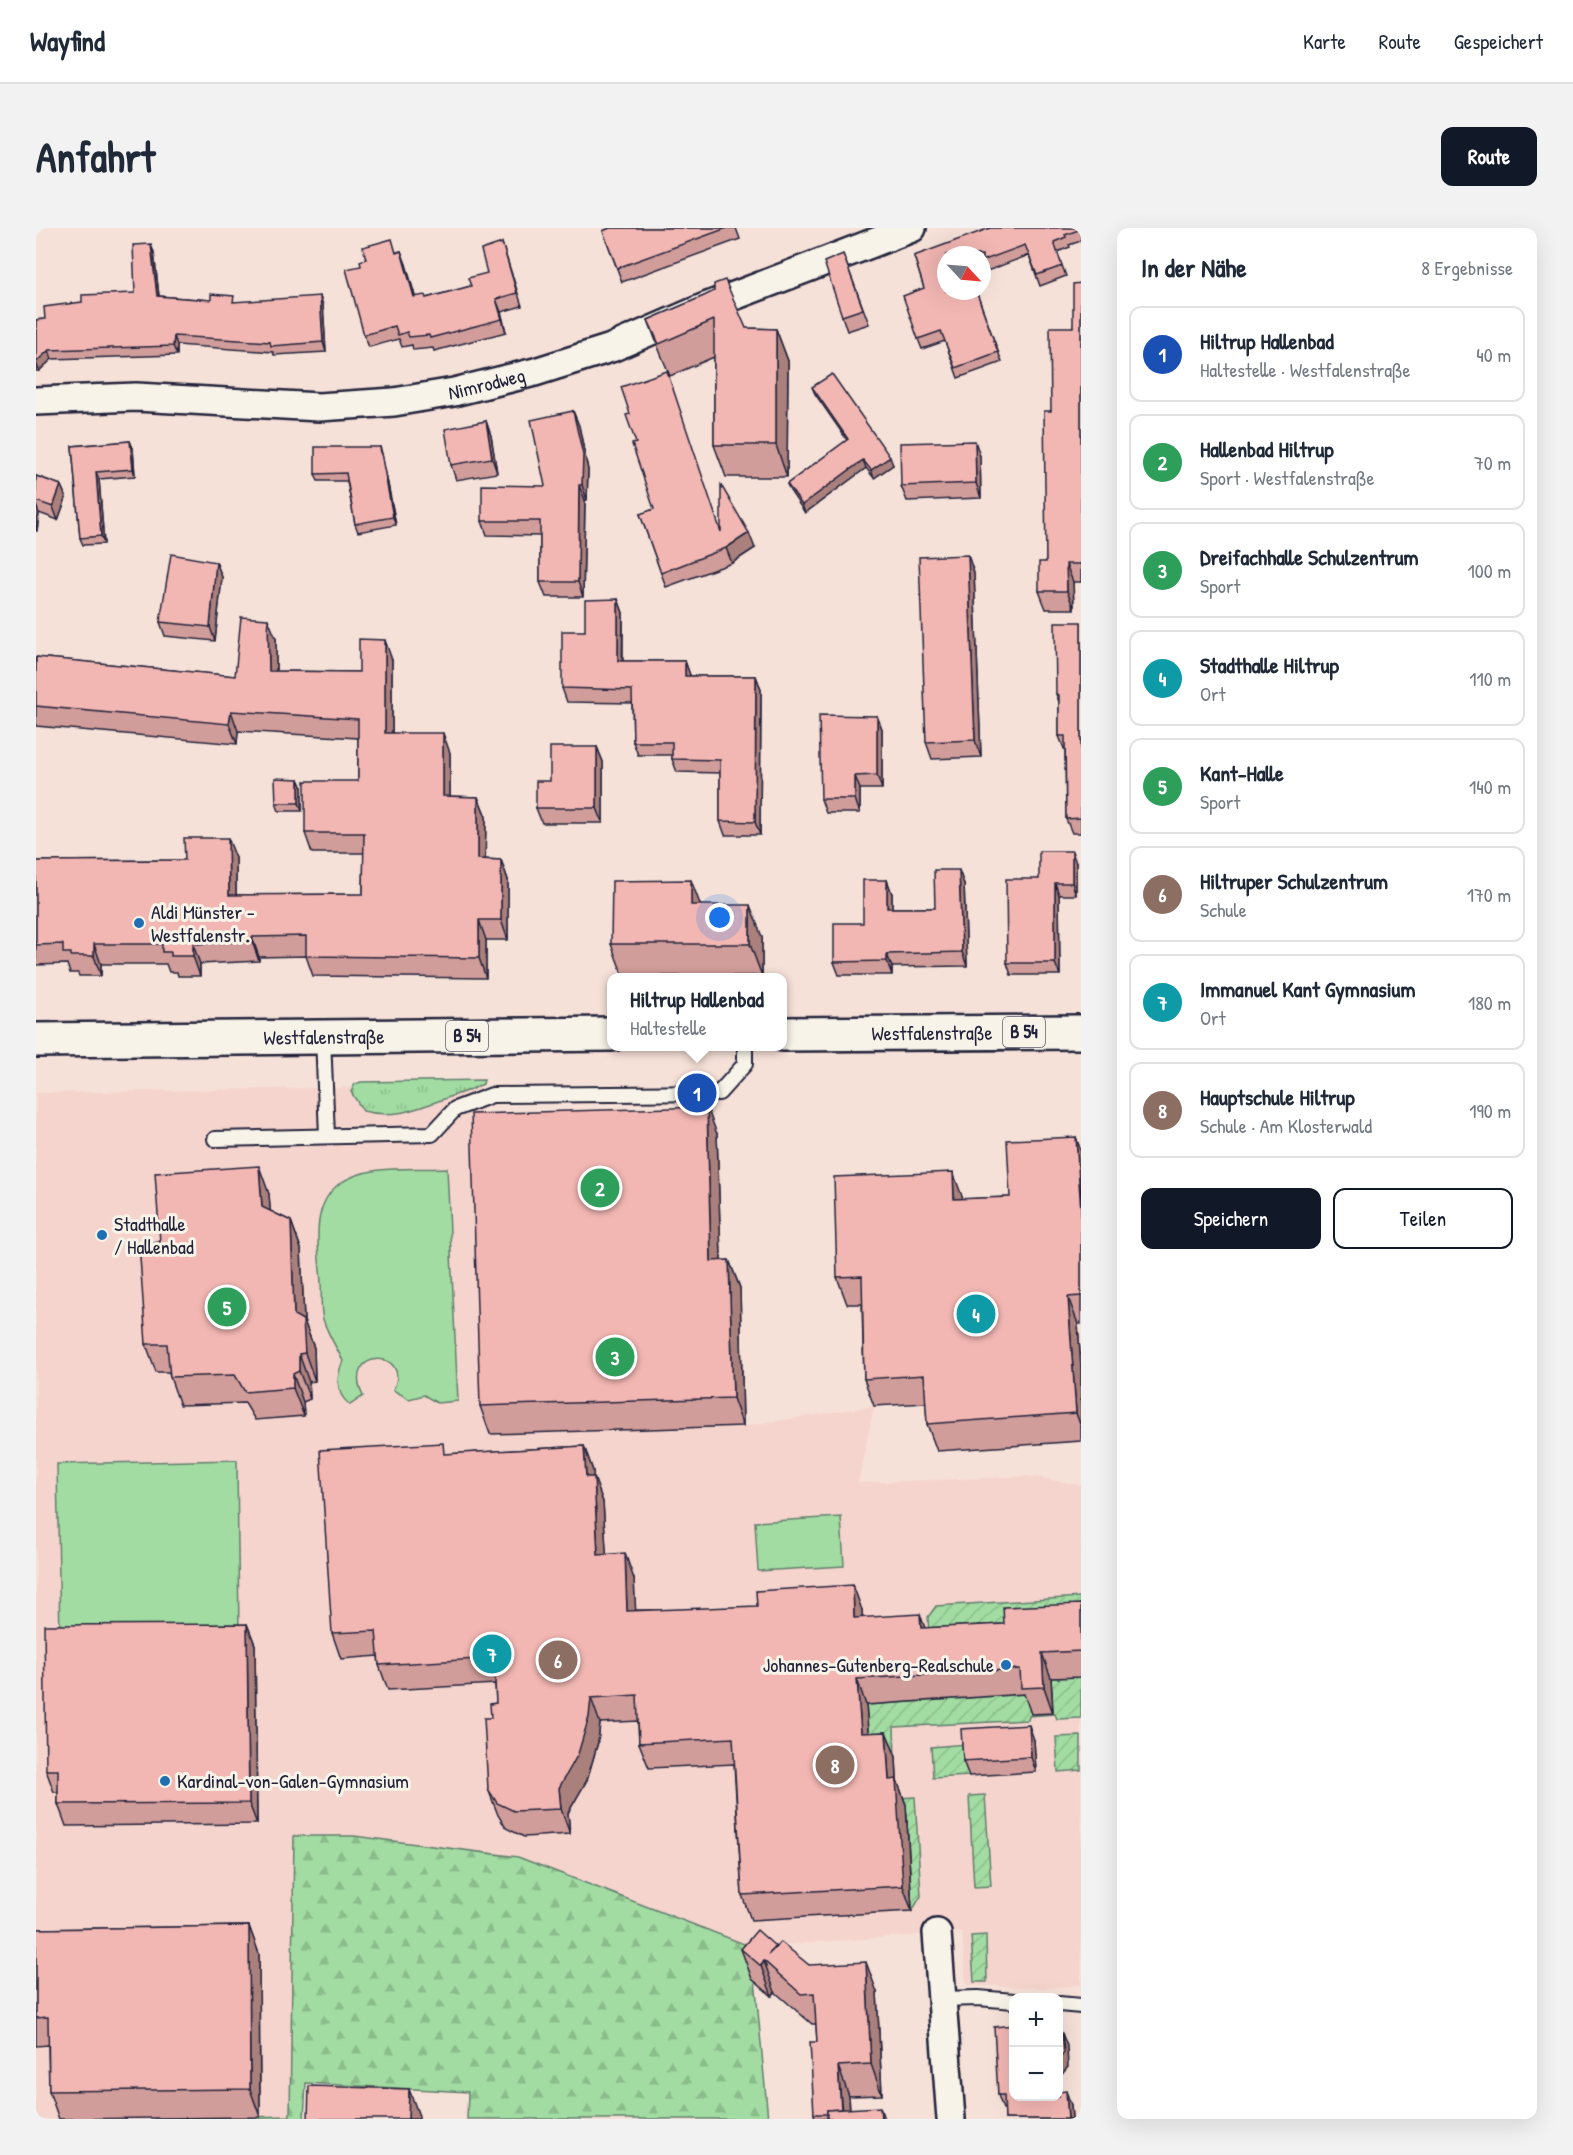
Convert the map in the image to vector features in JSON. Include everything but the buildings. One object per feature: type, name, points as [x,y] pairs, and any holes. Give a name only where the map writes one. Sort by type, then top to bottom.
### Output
[{"type":"main road","name":"Westfalenstraße","points":[[787,1034],[1081,1032]]},
{"type":"main road","name":"Westfalenstraße","points":[[36,1040],[607,1034]]},
{"type":"street","name":"Nimrodweg","points":[[36,400],[136,397],[319,407],[394,402],[454,392],[535,372],[611,348],[708,306],[912,228]]},
{"type":"street","points":[[937,1933],[951,2119]]},
{"type":"lane","points":[[323,1037],[327,1136]]},
{"type":"lane","points":[[214,1139],[432,1134],[455,1109],[492,1095],[719,1093],[745,1064],[745,1051]]},
{"type":"lane","points":[[942,1999],[978,1998],[1009,2001]]},
{"type":"lane","points":[[1063,2004],[1081,2006]]},
{"type":"shaded area","points":[[481,1085],[490,1434],[743,1426],[874,1406],[858,1483],[1029,1476],[1081,1485],[1081,1985],[1044,1988],[966,1985],[962,1932],[752,1947],[518,1857],[295,1836],[290,2117],[36,2119],[36,1093]]},
{"type":"green space","points":[[484,1080],[483,1084],[469,1090],[414,1109],[385,1114],[363,1111],[351,1092],[355,1084],[361,1082]]},
{"type":"green space","points":[[447,1168],[458,1401],[437,1403],[424,1395],[409,1399],[393,1390],[397,1376],[394,1367],[387,1361],[377,1359],[368,1362],[361,1369],[359,1380],[363,1396],[350,1405],[339,1390],[338,1384],[343,1361],[322,1315],[318,1230],[323,1205],[339,1184],[363,1173],[391,1169]]},
{"type":"green space","points":[[237,1460],[239,1635],[60,1639],[57,1464]]},
{"type":"green space","points":[[841,1517],[844,1566],[758,1571],[755,1522]]},
{"type":"green space","points":[[1081,1597],[1081,1629],[930,1654],[928,1617],[936,1606]]},
{"type":"green space","points":[[1081,1677],[1081,1718],[1057,1719],[1055,1714],[1029,1716],[1028,1720],[894,1727],[895,1757],[870,1758],[866,1705],[1029,1694],[1031,1714],[1052,1713],[1051,1678]]},
{"type":"green space","points":[[1081,1736],[1081,1770],[1058,1772],[1056,1737]]},
{"type":"green space","points":[[967,1744],[969,1776],[933,1778],[931,1747]]},
{"type":"green space","points":[[985,1795],[991,1886],[974,1887],[969,1796]]},
{"type":"green space","points":[[915,1797],[921,1896],[912,1911],[906,1805],[898,1798]]},
{"type":"green space","points":[[294,1836],[354,1836],[518,1857],[752,1947],[768,2119],[467,2119],[468,2092],[306,2083],[304,2119],[154,2119],[290,2116]]},
{"type":"green space","points":[[986,1935],[987,1982],[974,1982],[971,1936]]},
{"type":"place","name":"Aldi Münster - Westfalenstr.","points":[[139,923]]},
{"type":"place","name":"Hiltrup Hallenbad","points":[[697,1093]]},
{"type":"place","name":"Hallenbad Hiltrup","points":[[600,1188]]},
{"type":"place","name":"Stadthalle / Hallenbad","points":[[102,1235]]},
{"type":"place","name":"Kant-Halle","points":[[227,1307]]},
{"type":"place","name":"Stadthalle Hiltrup","points":[[976,1314]]},
{"type":"place","name":"Dreifachhalle Schulzentrum","points":[[615,1357]]},
{"type":"place","name":"Immanuel Kant Gymnasium","points":[[492,1654]]},
{"type":"place","name":"Hiltruper Schulzentrum","points":[[558,1660]]},
{"type":"place","name":"Johannes-Gutenberg-Realschule","points":[[1006,1665]]},
{"type":"place","name":"Hauptschule Hiltrup","points":[[835,1765]]},
{"type":"place","name":"Kardinal-von-Galen-Gymnasium","points":[[165,1781]]}]
